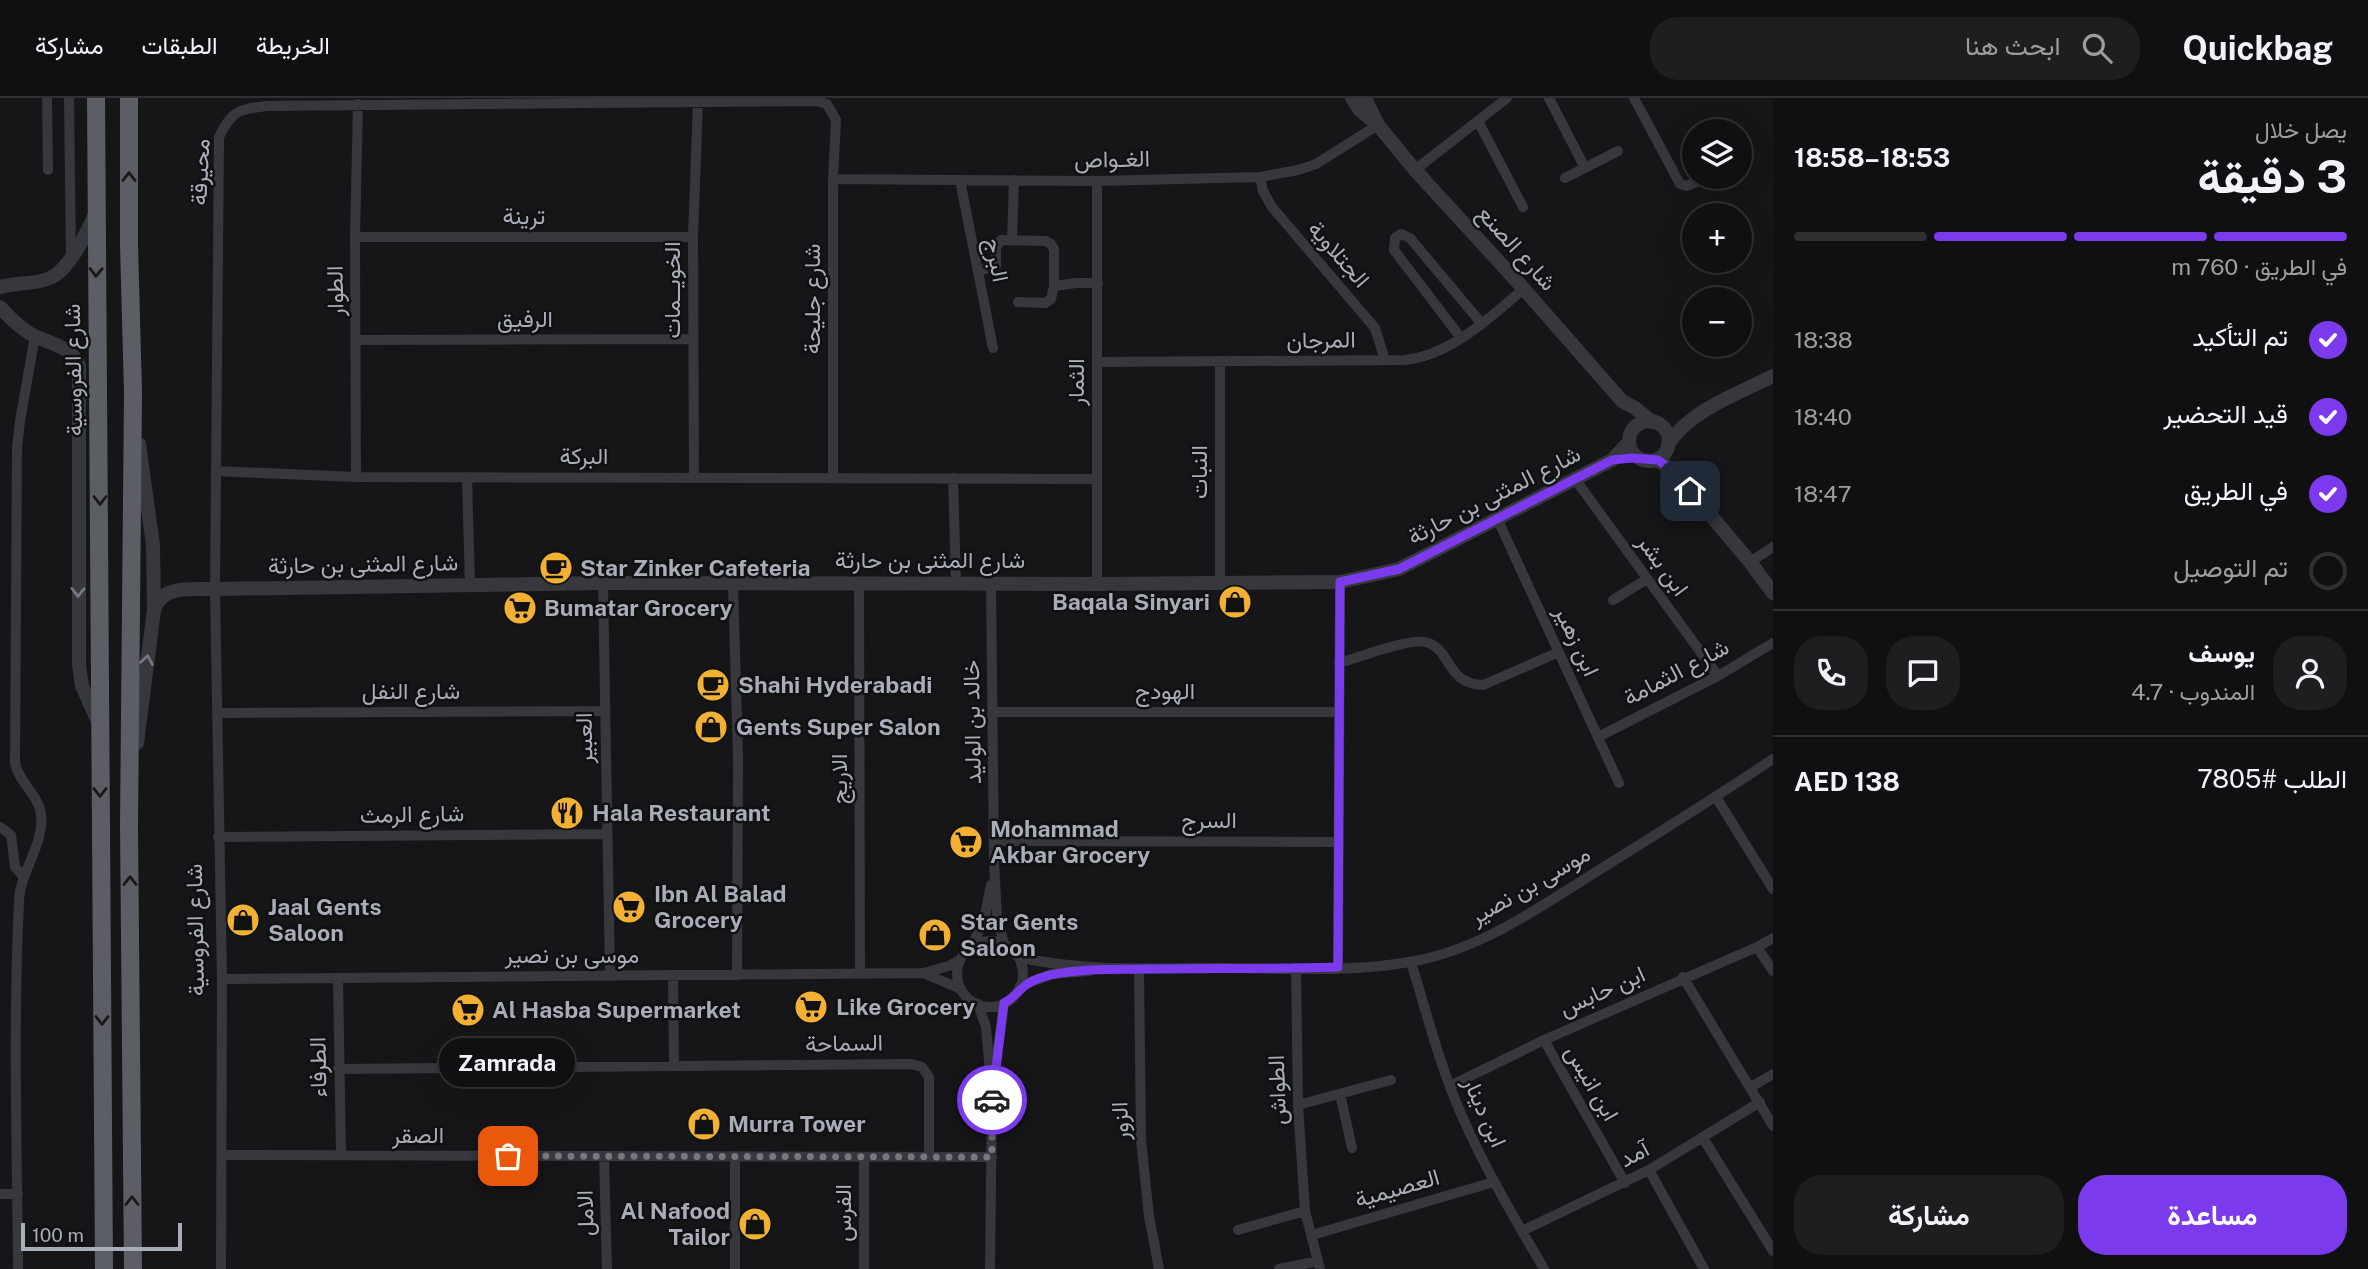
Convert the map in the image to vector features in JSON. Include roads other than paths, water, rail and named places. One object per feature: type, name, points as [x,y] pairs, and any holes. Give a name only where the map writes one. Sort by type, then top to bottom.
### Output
[{"type":"highway","name":"شارع الفروسية","points":[[96,98],[104,1269]]},
{"type":"highway","points":[[129,98],[133,392],[129,825],[133,1269]]},
{"type":"street","points":[[47,98],[48,170]]},
{"type":"street","points":[[69,98],[71,257]]},
{"type":"street","name":"شارع الصنع","points":[[1352,98],[1622,401],[1655,423]]},
{"type":"street","name":"شارع الصنع","points":[[1366,98],[1378,125]]},
{"type":"street","points":[[1415,170],[1507,98]]},
{"type":"street","points":[[1549,98],[1585,168]]},
{"type":"street","points":[[1634,98],[1682,185]]},
{"type":"street","name":"محيرقة","points":[[215,589],[219,137],[227,120],[243,108],[267,106],[816,100],[827,104],[836,120]]},
{"type":"street","name":"الخويــمات","points":[[694,478],[693,237],[698,102]]},
{"type":"street","name":"الطوار","points":[[356,477],[355,237],[358,104]]},
{"type":"street","name":"شارع جليحة","points":[[833,478],[833,180],[836,120]]},
{"type":"street","points":[[1478,121],[1523,207]]},
{"type":"street","name":"الغـواص","points":[[833,180],[1097,181],[1260,177],[1316,164],[1378,125]]},
{"type":"street","points":[[1565,178],[1618,151]]},
{"type":"street","name":"الجتلاوية","points":[[1260,177],[1263,191],[1272,207],[1375,328],[1385,360]]},
{"type":"street","name":"البرج","points":[[960,180],[993,348]]},
{"type":"street","points":[[1012,240],[1014,180]]},
{"type":"street","name":"الثمار","points":[[1097,181],[1097,584]]},
{"type":"street","points":[[0,287],[50,278],[61,270],[86,234],[96,210]]},
{"type":"street","points":[[1461,338],[1394,250],[1395,238],[1401,234],[1410,238],[1482,324]]},
{"type":"street","name":"ترينة","points":[[355,237],[693,237]]},
{"type":"street","points":[[978,271],[996,265],[997,244],[1001,240],[1046,241],[1051,244],[1054,249],[1053,296],[1049,301],[1018,302]]},
{"type":"street","points":[[1054,286],[1098,283]]},
{"type":"street","name":"المرجان","points":[[1097,362],[1424,358],[1445,349],[1482,324],[1524,289]]},
{"type":"street","points":[[0,307],[10,319],[35,336]]},
{"type":"street","name":"شارع الفروسية","points":[[18,1269],[20,889],[38,839],[41,822],[39,804],[19,776],[15,755],[18,433],[35,336],[72,354],[79,365],[79,665],[82,686],[99,724]]},
{"type":"street","name":"الرفيق","points":[[357,340],[693,339]]},
{"type":"street","name":"النبات","points":[[1220,362],[1220,582]]},
{"type":"street","points":[[1646,461],[1660,458],[1676,433],[1698,414],[1773,376]]},
{"type":"street","points":[[129,825],[142,695],[154,610],[153,562],[133,392]]},
{"type":"street","name":"شارع الصنع","points":[[1622,401],[1629,439]]},
{"type":"street","points":[[1698,414],[1655,423],[1641,423],[1629,439],[1633,453],[1646,461],[1658,460],[1675,473],[1773,593]]},
{"type":"street","points":[[1655,423],[1667,435],[1675,473]]},
{"type":"street","name":"شارع المثنى بن حارثة","points":[[1612,460],[1629,439]]},
{"type":"street","name":"شارع المثنى بن حارثة","points":[[180,590],[603,583],[1340,582],[1399,569],[1612,460],[1632,458],[1646,461]]},
{"type":"street","name":"البركة","points":[[216,471],[356,477],[1097,479]]},
{"type":"street","points":[[467,477],[470,586]]},
{"type":"street","points":[[953,478],[956,582]]},
{"type":"street","name":"ابن بشر","points":[[1575,479],[1718,676]]},
{"type":"street","name":"ابن زهير","points":[[1497,518],[1619,783]]},
{"type":"street","points":[[1749,562],[1773,548]]},
{"type":"street","points":[[153,562],[159,581],[180,590]]},
{"type":"street","points":[[1613,600],[1647,579]]},
{"type":"street","points":[[1338,967],[1340,582]]},
{"type":"street","name":"العبير","points":[[603,583],[610,976]]},
{"type":"street","name":"الاريج","points":[[859,583],[860,974]]},
{"type":"street","name":"خالد بن الوليد","points":[[991,583],[994,861],[997,911],[1004,944]]},
{"type":"street","points":[[733,584],[738,757],[737,975]]},
{"type":"street","name":"شارع الفروسية","points":[[215,589],[222,979],[221,1269]]},
{"type":"street","points":[[154,610],[163,595],[180,590]]},
{"type":"street","points":[[1339,663],[1411,641],[1428,643],[1438,650],[1461,679],[1483,685],[1559,652]]},
{"type":"street","name":"شارع الثمامة","points":[[1598,737],[1718,676],[1773,643]]},
{"type":"street","name":"شارع النفل","points":[[218,713],[605,711]]},
{"type":"street","name":"الهودج","points":[[993,712],[1338,712]]},
{"type":"street","name":"موسى بن نصير","points":[[1018,957],[1040,962],[1139,970],[1338,967],[1411,962],[1457,949],[1501,930],[1773,759]]},
{"type":"street","points":[[1716,797],[1773,889]]},
{"type":"street","points":[[0,827],[11,835],[15,867],[23,876]]},
{"type":"street","name":"شارع الرمث","points":[[218,837],[606,834]]},
{"type":"street","name":"السرج","points":[[994,841],[1339,842]]},
{"type":"street","name":"خالد بن الوليد","points":[[971,947],[984,921],[994,861]]},
{"type":"street","name":"ابن حابس","points":[[1450,1086],[1544,1040],[1757,947],[1773,937]]},
{"type":"street","points":[[987,941],[1004,944],[1018,957],[1023,976],[1020,986],[1011,999],[1004,1003],[987,1006],[978,1004],[961,989],[957,970],[960,960],[971,947],[987,941]]},
{"type":"street","points":[[1757,947],[1773,971]]},
{"type":"street","name":"موسى بن نصير","points":[[222,979],[923,973],[960,960]]},
{"type":"street","name":"ابن دينار","points":[[1411,962],[1462,1118],[1493,1182],[1544,1269]]},
{"type":"street","name":"الطواش","points":[[1279,1269],[1319,1265],[1305,1211],[1298,1105],[1296,968]]},
{"type":"street","name":"موسى بن نصير","points":[[1020,986],[1052,974],[1112,969]]},
{"type":"street","name":"الزور","points":[[1139,970],[1141,1140],[1149,1216],[1159,1269]]},
{"type":"street","name":"موسى بن نصير","points":[[923,973],[961,989]]},
{"type":"street","points":[[673,975],[674,1066]]},
{"type":"street","points":[[1684,977],[1773,1126]]},
{"type":"street","name":"الطرفاء","points":[[338,978],[341,1155]]},
{"type":"street","points":[[992,1094],[1004,1003]]},
{"type":"street","points":[[978,1004],[986,1027],[992,1094],[990,1269]]},
{"type":"street","name":"ابن انيس","points":[[1544,1040],[1625,1183]]},
{"type":"street","name":"السماحة","points":[[338,1069],[911,1064],[922,1067],[929,1077],[929,1157]]},
{"type":"street","points":[[1751,1087],[1773,1074]]},
{"type":"street","points":[[1298,1105],[1391,1080]]},
{"type":"street","points":[[1339,1094],[1352,1148]]},
{"type":"street","name":"آمد","points":[[1522,1231],[1649,1170],[1759,1102]]},
{"type":"street","points":[[1703,1138],[1773,1251]]},
{"type":"street","name":"الصقر","points":[[222,1155],[992,1157]]},
{"type":"street","name":"الامل","points":[[604,1156],[607,1269]]},
{"type":"street","points":[[735,1157],[735,1269]]},
{"type":"street","name":"الفرس","points":[[863,1157],[864,1269]]},
{"type":"street","points":[[1649,1170],[1704,1269]]},
{"type":"street","name":"العصيمية","points":[[1312,1235],[1493,1182]]},
{"type":"street","points":[[0,1194],[18,1194]]},
{"type":"street","points":[[1238,1230],[1305,1211]]},
{"type":"place","name":"Star Zinker Cafeteria","points":[[556,568]]},
{"type":"place","name":"Baqala Sinyari","points":[[1235,602]]},
{"type":"place","name":"Bumatar Grocery","points":[[520,608]]},
{"type":"place","name":"Shahi Hyderabadi","points":[[713,685]]},
{"type":"place","name":"Gents Super Salon","points":[[711,727]]},
{"type":"place","name":"Hala Restaurant","points":[[567,813]]},
{"type":"place","name":"Mohammad Akbar Grocery","points":[[966,842]]},
{"type":"place","name":"Ibn Al Balad Grocery","points":[[629,907]]},
{"type":"place","name":"Jaal Gents Saloon","points":[[243,920]]},
{"type":"place","name":"Star Gents Saloon","points":[[935,935]]},
{"type":"place","name":"Like Grocery","points":[[811,1007]]},
{"type":"place","name":"Al Hasba Supermarket","points":[[468,1010]]},
{"type":"place","name":"Murra Tower","points":[[704,1124]]},
{"type":"place","name":"Zamrada","points":[[508,1156]]},
{"type":"place","name":"Al Nafood Tailor","points":[[755,1224]]}]
